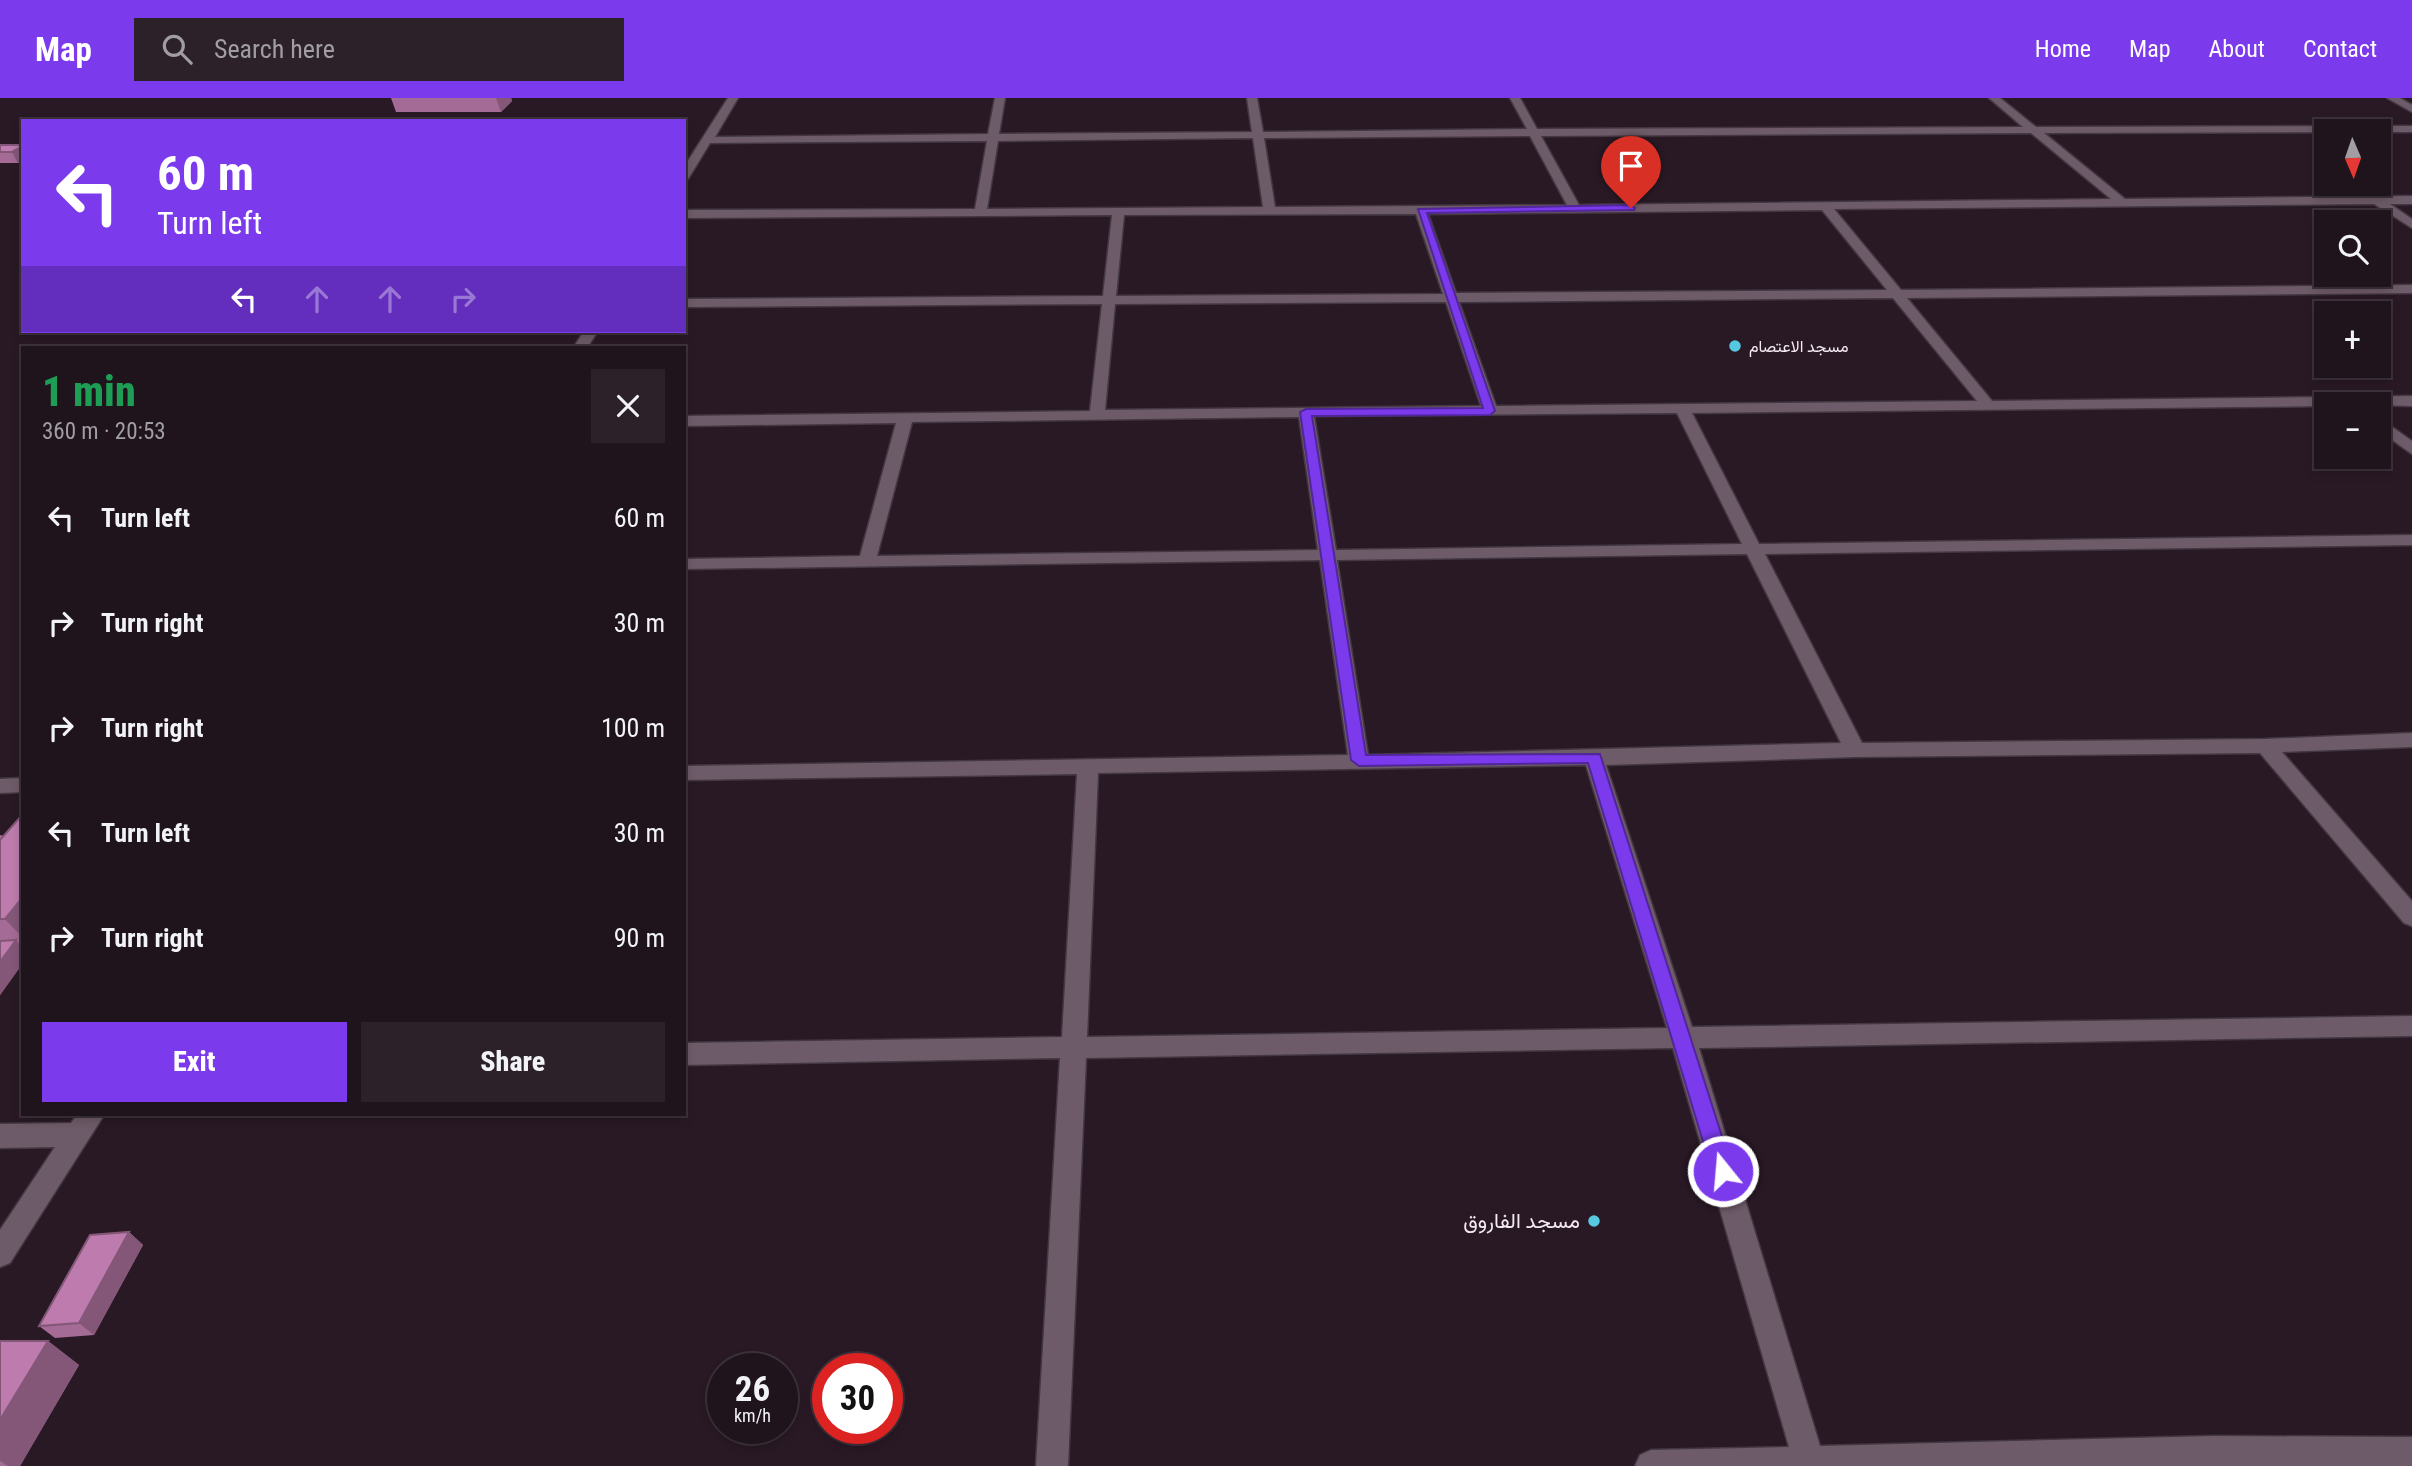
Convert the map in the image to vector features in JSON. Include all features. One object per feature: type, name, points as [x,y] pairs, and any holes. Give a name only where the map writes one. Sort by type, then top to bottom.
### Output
[{"type":"street","points":[[686,174],[733,98]]},
{"type":"street","points":[[980,213],[1000,98]]},
{"type":"street","points":[[1252,98],[1260,135],[1270,212]]},
{"type":"street","points":[[1515,98],[1575,209]]},
{"type":"street","points":[[1994,98],[2120,202]]},
{"type":"street","points":[[2392,98],[2412,109]]},
{"type":"street","points":[[707,140],[1534,132],[2412,129]]},
{"type":"street","points":[[2376,200],[2412,224]]},
{"type":"street","points":[[686,214],[1421,211],[2412,200]]},
{"type":"street","points":[[1825,206],[1988,405]]},
{"type":"street","points":[[1421,211],[1490,411]]},
{"type":"street","points":[[1097,416],[1118,212]]},
{"type":"street","points":[[686,303],[1451,300],[2412,289]]},
{"type":"street","points":[[2391,402],[2412,401]]},
{"type":"street","points":[[686,421],[1306,412],[2314,403]]},
{"type":"street","points":[[1682,408],[1855,750]]},
{"type":"street","points":[[1306,412],[1359,760]]},
{"type":"street","points":[[867,562],[905,419]]},
{"type":"street","points":[[2391,432],[2412,449]]},
{"type":"street","points":[[686,564],[2412,540]]},
{"type":"street","points":[[686,773],[1594,758],[1855,750],[2265,746],[2412,740]]},
{"type":"street","points":[[2265,746],[2412,917]]},
{"type":"street","points":[[1594,758],[1683,1038],[1810,1462]]},
{"type":"street","points":[[1052,1466],[1088,765]]},
{"type":"street","points":[[0,786],[21,785]]},
{"type":"street","points":[[686,1054],[2412,1026]]},
{"type":"street","points":[[0,1136],[84,1125]]},
{"type":"street","points":[[0,1254],[84,1125]]},
{"type":"street","points":[[1651,1466],[2216,1459],[2412,1453]]},
{"type":"building","points":[[0,145],[21,145],[12,152],[0,152]]},
{"type":"building","points":[[21,816],[21,899],[5,919],[0,919],[0,840]]},
{"type":"building","points":[[16,940],[0,962],[0,941]]},
{"type":"building","points":[[129,1232],[79,1323],[39,1326],[90,1235]]},
{"type":"building","points":[[0,1341],[48,1341],[0,1420]]},
{"type":"place","name":"مسجد الاعتصام","points":[[1735,346]]},
{"type":"place","name":"مسجد الفاروق","points":[[1594,1221]]},
{"type":"route","points":[[1631,208],[1421,211],[1490,411],[1306,412],[1359,760],[1594,758],[1723,1171]]}]
